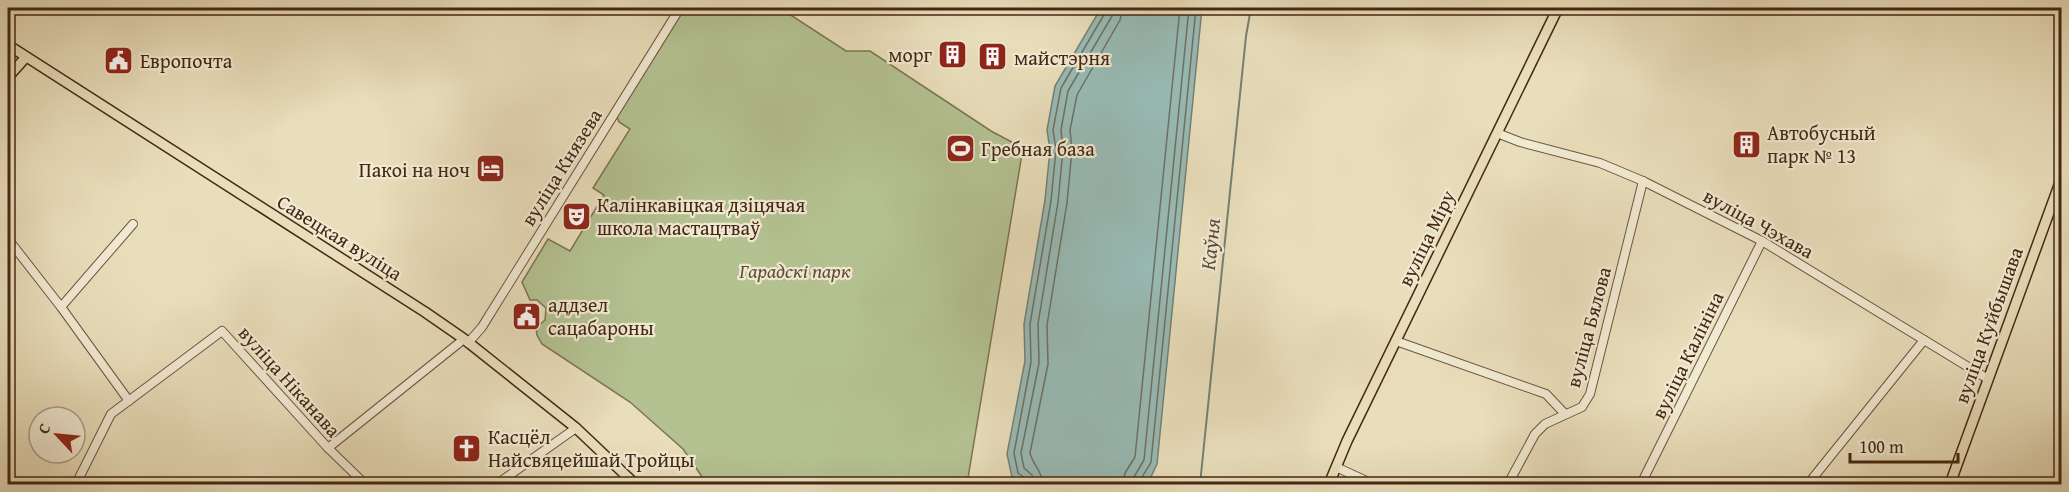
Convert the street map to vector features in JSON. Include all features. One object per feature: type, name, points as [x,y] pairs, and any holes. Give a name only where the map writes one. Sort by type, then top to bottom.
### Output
[{"type":"main road","name":"вуліца Міру","points":[[1329,484],[1558,8]]},
{"type":"main road","name":"Савецкая вуліца","points":[[8,45],[396,293],[466,341],[576,428],[635,484]]},
{"type":"main road","points":[[8,77],[26,57]]},
{"type":"main road","name":"вуліца Куйбышава","points":[[1950,484],[2061,177]]},
{"type":"street","name":"вуліца Князева","points":[[327,448],[482,327],[680,8]]},
{"type":"street","name":"вуліца Чэхава","points":[[1497,133],[1520,142],[1600,163],[1643,181],[1762,241],[1988,379]]},
{"type":"street","name":"вуліца Бялова","points":[[1508,484],[1535,434],[1545,424],[1582,407],[1590,394],[1643,181]]},
{"type":"street","points":[[61,307],[133,224]]},
{"type":"street","points":[[8,239],[129,401]]},
{"type":"street","name":"вуліца Калініна","points":[[1641,484],[1762,241]]},
{"type":"street","name":"вуліца Ніканава","points":[[76,484],[111,414],[222,331],[327,448],[365,484]]},
{"type":"street","points":[[1808,484],[1924,340]]},
{"type":"street","points":[[1396,341],[1546,394],[1565,414]]},
{"type":"street","points":[[497,484],[576,428]]},
{"type":"street","points":[[1336,467],[1373,484]]},
{"type":"green space","name":"Гарадскі парк","points":[[684,8],[780,8],[846,51],[870,51],[991,131],[1023,148],[967,484],[707,484],[683,449],[630,402],[542,344],[536,328],[545,320],[546,308],[537,300],[530,300],[522,282],[548,239],[570,251],[604,195],[593,188],[630,129],[619,122],[617,117],[619,110]]},
{"type":"water","points":[[1101,8],[1202,8],[1157,464],[1149,481],[1140,484],[1024,484],[1012,477],[1007,454],[1025,361],[1024,324],[1045,200],[1050,150],[1047,130],[1055,86]]},
{"type":"waterway","name":"Каўня","points":[[1200,484],[1246,36],[1251,8]]},
{"type":"place","name":"морг","points":[[953,54]]},
{"type":"place","name":"майстэрня","points":[[993,57]]},
{"type":"place","name":"Европочта","points":[[119,60]]},
{"type":"place","name":"Автобусный парк № 13","points":[[1746,144]]},
{"type":"place","name":"Гребная база","points":[[960,148]]},
{"type":"place","name":"Пакоі на ноч","points":[[491,169]]},
{"type":"place","name":"Калінкавіцкая дзіцячая школа мастацтваў","points":[[576,216]]},
{"type":"place","name":"аддзел сацабароны","points":[[527,316]]},
{"type":"place","name":"Касцёл Найсвяцейшай Тройцы","points":[[467,448]]}]
